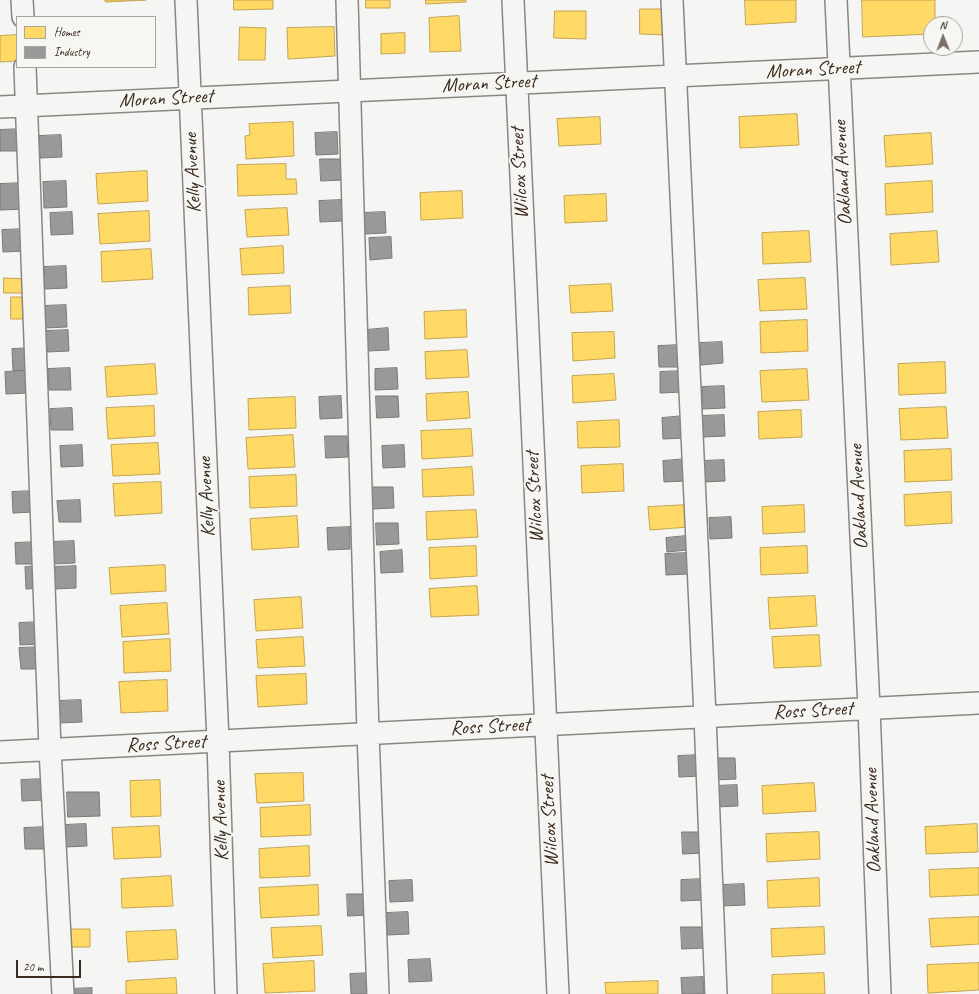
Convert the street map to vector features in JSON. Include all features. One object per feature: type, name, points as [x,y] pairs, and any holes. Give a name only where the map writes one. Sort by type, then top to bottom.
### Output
[{"type":"street","points":[[22,0],[23,16]]},
{"type":"street","name":"Kelly Avenue","points":[[186,0],[218,741],[226,994]]},
{"type":"street","points":[[348,0],[368,733],[378,994]]},
{"type":"street","name":"Wilcox Street","points":[[513,0],[558,994]]},
{"type":"street","points":[[672,0],[705,716],[716,994]]},
{"type":"street","name":"Oakland Avenue","points":[[836,0],[838,69],[869,708],[880,994]]},
{"type":"street","name":"Moran Street","points":[[0,107],[979,62]]},
{"type":"street","points":[[25,68],[50,749],[62,994]]},
{"type":"street","name":"Ross Street","points":[[0,752],[979,703]]},
{"type":"building: Homes","points":[[105,0],[146,0],[106,2]]},
{"type":"building: Homes","points":[[234,0],[273,0],[273,9],[234,10]]},
{"type":"building: Homes","points":[[366,0],[390,0],[390,8],[366,8]]},
{"type":"building: Homes","points":[[426,0],[466,0],[466,2],[426,4]]},
{"type":"building: Homes","points":[[745,0],[796,0],[796,22],[746,25]]},
{"type":"building: Homes","points":[[862,0],[935,0],[935,16],[923,16],[923,34],[863,37]]},
{"type":"building: Homes","points":[[640,9],[666,9],[666,35],[640,34]]},
{"type":"building: Homes","points":[[555,11],[586,11],[586,39],[554,38]]},
{"type":"building: Homes","points":[[459,16],[461,51],[430,52],[429,18]]},
{"type":"building: Homes","points":[[240,27],[266,28],[265,60],[239,60]]},
{"type":"building: Homes","points":[[334,27],[335,56],[288,59],[287,28]]},
{"type":"building: Homes","points":[[405,33],[405,53],[381,54],[381,34]]},
{"type":"building: Homes","points":[[16,35],[16,61],[0,62],[0,36]]},
{"type":"building: Homes","points":[[797,114],[799,145],[740,148],[739,117]]},
{"type":"building: Homes","points":[[600,117],[601,144],[559,146],[557,119]]},
{"type":"building: Homes","points":[[293,122],[294,156],[246,159],[245,136],[250,135],[249,124]]},
{"type":"building: Homes","points":[[931,133],[933,164],[886,167],[884,136]]},
{"type":"building: Homes","points":[[286,164],[286,179],[296,179],[297,194],[238,196],[237,165]]},
{"type":"building: Homes","points":[[147,171],[148,201],[98,204],[96,174]]},
{"type":"building: Homes","points":[[932,181],[933,212],[886,215],[885,184]]},
{"type":"building: Homes","points":[[462,191],[463,218],[421,220],[420,193]]},
{"type":"building: Homes","points":[[606,194],[607,221],[565,223],[564,196]]},
{"type":"building: Homes","points":[[287,208],[289,235],[247,237],[245,210]]},
{"type":"building: Homes","points":[[149,211],[150,241],[100,244],[98,214]]},
{"type":"building: Homes","points":[[809,231],[811,262],[763,264],[762,233]]},
{"type":"building: Homes","points":[[937,231],[939,262],[891,265],[890,234]]},
{"type":"building: Homes","points":[[283,246],[284,273],[242,275],[240,249]]},
{"type":"building: Homes","points":[[151,249],[153,279],[102,282],[101,252]]},
{"type":"building: Homes","points":[[4,278],[28,279],[27,293],[4,293]]},
{"type":"building: Homes","points":[[805,278],[807,309],[760,311],[758,280]]},
{"type":"building: Homes","points":[[611,284],[613,311],[571,313],[569,286]]},
{"type":"building: Homes","points":[[290,286],[291,313],[249,315],[248,288]]},
{"type":"building: Homes","points":[[11,297],[28,297],[28,319],[11,319]]},
{"type":"building: Homes","points":[[466,310],[467,337],[425,339],[424,312]]},
{"type":"building: Homes","points":[[807,320],[808,351],[761,353],[760,322]]},
{"type":"building: Homes","points":[[614,332],[615,358],[573,361],[572,333]]},
{"type":"building: Homes","points":[[467,350],[469,377],[426,379],[425,352]]},
{"type":"building: Homes","points":[[945,362],[946,393],[899,395],[898,364]]},
{"type":"building: Homes","points":[[155,364],[157,394],[107,397],[105,367]]},
{"type":"building: Homes","points":[[807,369],[809,400],[762,402],[760,371]]},
{"type":"building: Homes","points":[[614,374],[616,400],[573,403],[572,376]]},
{"type":"building: Homes","points":[[468,392],[470,418],[427,421],[426,394]]},
{"type":"building: Homes","points":[[295,397],[296,428],[249,430],[248,399]]},
{"type":"building: Homes","points":[[154,406],[155,436],[108,439],[106,408]]},
{"type":"building: Homes","points":[[946,407],[948,438],[901,440],[899,409]]},
{"type":"building: Homes","points":[[801,410],[802,437],[759,439],[758,412]]},
{"type":"building: Homes","points":[[619,420],[620,447],[578,448],[577,422]]},
{"type":"building: Homes","points":[[471,429],[473,456],[422,459],[421,431]]},
{"type":"building: Homes","points":[[293,435],[295,467],[248,469],[246,438]]},
{"type":"building: Homes","points":[[158,443],[160,474],[113,476],[111,445]]},
{"type":"building: Homes","points":[[951,449],[952,480],[905,482],[904,451]]},
{"type":"building: Homes","points":[[623,464],[624,491],[582,493],[581,466]]},
{"type":"building: Homes","points":[[472,467],[474,495],[423,497],[422,470]]},
{"type":"building: Homes","points":[[296,475],[297,506],[250,508],[249,477]]},
{"type":"building: Homes","points":[[161,482],[162,513],[115,516],[113,484]]},
{"type":"building: Homes","points":[[951,492],[952,523],[905,526],[904,495]]},
{"type":"building: Homes","points":[[688,505],[689,527],[650,530],[648,507]]},
{"type":"building: Homes","points":[[804,505],[805,532],[763,534],[762,507]]},
{"type":"building: Homes","points":[[476,510],[478,537],[427,540],[426,512]]},
{"type":"building: Homes","points":[[297,516],[299,547],[252,550],[250,519]]},
{"type":"building: Homes","points":[[476,546],[477,576],[430,579],[429,548]]},
{"type":"building: Homes","points":[[807,546],[808,573],[761,575],[760,548]]},
{"type":"building: Homes","points":[[165,565],[166,591],[111,594],[109,568]]},
{"type":"building: Homes","points":[[477,586],[479,615],[431,617],[429,589]]},
{"type":"building: Homes","points":[[815,596],[817,626],[770,629],[768,598]]},
{"type":"building: Homes","points":[[301,597],[303,628],[256,631],[254,600]]},
{"type":"building: Homes","points":[[167,603],[169,634],[122,637],[120,606]]},
{"type":"building: Homes","points":[[819,635],[821,666],[774,668],[772,637]]},
{"type":"building: Homes","points":[[303,637],[305,666],[258,668],[256,640]]},
{"type":"building: Homes","points":[[170,639],[171,671],[124,673],[123,642]]},
{"type":"building: Homes","points":[[306,674],[307,704],[258,707],[256,676]]},
{"type":"building: Homes","points":[[167,680],[168,711],[121,713],[119,682]]},
{"type":"building: Homes","points":[[303,773],[304,801],[257,803],[255,774]]},
{"type":"building: Homes","points":[[160,780],[161,816],[131,817],[130,781]]},
{"type":"building: Homes","points":[[814,783],[816,811],[763,814],[762,786]]},
{"type":"building: Homes","points":[[310,805],[311,835],[261,837],[260,808]]},
{"type":"building: Homes","points":[[977,824],[978,852],[926,854],[925,827]]},
{"type":"building: Homes","points":[[159,826],[161,857],[114,859],[112,828]]},
{"type":"building: Homes","points":[[819,832],[820,859],[767,862],[766,834]]},
{"type":"building: Homes","points":[[309,846],[310,876],[260,878],[259,849]]},
{"type":"building: Homes","points":[[979,868],[979,895],[930,897],[929,870]]},
{"type":"building: Homes","points":[[171,876],[173,906],[122,908],[121,879]]},
{"type":"building: Homes","points":[[819,878],[820,906],[768,908],[767,881]]},
{"type":"building: Homes","points":[[318,885],[319,915],[261,918],[259,888]]},
{"type":"building: Homes","points":[[979,917],[979,944],[931,947],[929,919]]},
{"type":"building: Homes","points":[[321,926],[323,955],[273,958],[271,928]]},
{"type":"building: Homes","points":[[824,927],[825,954],[772,957],[771,929]]},
{"type":"building: Homes","points":[[67,929],[90,929],[90,947],[67,947]]},
{"type":"building: Homes","points":[[176,930],[178,959],[128,962],[126,932]]},
{"type":"building: Homes","points":[[314,961],[315,991],[265,993],[263,964]]},
{"type":"building: Homes","points":[[979,963],[979,990],[928,993],[927,965]]},
{"type":"building: Homes","points":[[824,973],[825,994],[772,994],[772,975]]},
{"type":"building: Homes","points":[[176,978],[177,994],[126,994],[126,981]]},
{"type":"building: Homes","points":[[658,981],[658,994],[606,994],[605,983]]},
{"type":"building: Industry","points":[[22,129],[23,151],[0,151],[0,130]]},
{"type":"building: Industry","points":[[337,132],[338,154],[316,155],[315,133]]},
{"type":"building: Industry","points":[[61,135],[62,157],[40,158],[39,136]]},
{"type":"building: Industry","points":[[320,159],[342,159],[343,180],[321,181]]},
{"type":"building: Industry","points":[[66,181],[67,207],[44,208],[43,182]]},
{"type":"building: Industry","points":[[24,183],[25,209],[0,210],[0,184]]},
{"type":"building: Industry","points":[[341,200],[342,221],[320,222],[319,201]]},
{"type":"building: Industry","points":[[72,212],[73,234],[51,235],[50,213]]},
{"type":"building: Industry","points":[[385,212],[386,233],[364,234],[363,213]]},
{"type":"building: Industry","points":[[24,229],[25,251],[3,252],[2,230]]},
{"type":"building: Industry","points":[[391,237],[392,258],[370,260],[369,238]]},
{"type":"building: Industry","points":[[66,266],[67,288],[45,289],[44,267]]},
{"type":"building: Industry","points":[[66,305],[67,327],[45,328],[44,306]]},
{"type":"building: Industry","points":[[388,328],[389,350],[367,351],[366,330]]},
{"type":"building: Industry","points":[[68,330],[69,351],[47,352],[46,331]]},
{"type":"building: Industry","points":[[722,342],[723,363],[701,365],[700,343]]},
{"type":"building: Industry","points":[[680,345],[681,367],[659,367],[658,346]]},
{"type":"building: Industry","points":[[34,348],[35,370],[13,371],[12,349]]},
{"type":"building: Industry","points":[[70,368],[71,390],[49,390],[48,369]]},
{"type":"building: Industry","points":[[397,368],[398,389],[375,390],[375,369]]},
{"type":"building: Industry","points":[[27,371],[28,393],[6,394],[5,372]]},
{"type":"building: Industry","points":[[682,371],[683,392],[660,393],[660,372]]},
{"type":"building: Industry","points":[[724,386],[725,408],[702,409],[702,387]]},
{"type":"building: Industry","points":[[341,396],[342,418],[320,419],[319,397]]},
{"type":"building: Industry","points":[[376,396],[398,396],[399,417],[377,418]]},
{"type":"building: Industry","points":[[72,408],[73,430],[51,430],[50,409]]},
{"type":"building: Industry","points":[[724,415],[725,436],[703,437],[702,416]]},
{"type":"building: Industry","points":[[684,416],[685,438],[663,439],[662,418]]},
{"type":"building: Industry","points":[[325,436],[347,436],[348,457],[326,458]]},
{"type":"building: Industry","points":[[82,445],[83,466],[61,467],[60,446]]},
{"type":"building: Industry","points":[[404,445],[405,467],[383,468],[382,446]]},
{"type":"building: Industry","points":[[686,459],[686,481],[664,482],[663,461]]},
{"type":"building: Industry","points":[[724,460],[725,481],[703,482],[702,461]]},
{"type":"building: Industry","points":[[371,487],[393,487],[394,508],[372,509]]},
{"type":"building: Industry","points":[[34,491],[35,512],[13,513],[12,492]]},
{"type":"building: Industry","points":[[80,500],[81,522],[59,522],[57,501]]},
{"type":"building: Industry","points":[[731,517],[732,538],[710,539],[709,518]]},
{"type":"building: Industry","points":[[376,523],[398,523],[399,544],[377,545]]},
{"type":"building: Industry","points":[[350,527],[350,549],[328,550],[327,528]]},
{"type":"building: Industry","points":[[686,536],[687,550],[667,552],[666,538]]},
{"type":"building: Industry","points":[[74,541],[75,563],[53,564],[52,542]]},
{"type":"building: Industry","points":[[37,542],[38,564],[16,564],[15,543]]},
{"type":"building: Industry","points":[[402,550],[403,572],[381,573],[380,552]]},
{"type":"building: Industry","points":[[687,553],[688,574],[666,575],[665,554]]},
{"type":"building: Industry","points":[[39,566],[40,588],[26,589],[25,567]]},
{"type":"building: Industry","points":[[76,566],[76,588],[54,589],[53,567]]},
{"type":"building: Industry","points":[[41,622],[42,644],[20,645],[19,623]]},
{"type":"building: Industry","points":[[42,647],[43,669],[21,669],[19,648]]},
{"type":"building: Industry","points":[[81,700],[82,722],[59,723],[58,701]]},
{"type":"building: Industry","points":[[700,755],[701,776],[679,777],[678,756]]},
{"type":"building: Industry","points":[[712,758],[735,758],[736,779],[713,780]]},
{"type":"building: Industry","points":[[43,779],[44,800],[22,801],[21,780]]},
{"type":"building: Industry","points":[[737,785],[738,806],[716,807],[715,786]]},
{"type":"building: Industry","points":[[67,792],[99,792],[100,816],[68,817]]},
{"type":"building: Industry","points":[[86,824],[87,846],[65,847],[64,825]]},
{"type":"building: Industry","points":[[46,827],[47,849],[25,849],[24,828]]},
{"type":"building: Industry","points":[[682,832],[704,832],[705,853],[683,854]]},
{"type":"building: Industry","points":[[703,879],[704,900],[681,901],[681,880]]},
{"type":"building: Industry","points":[[412,880],[413,901],[390,902],[389,881]]},
{"type":"building: Industry","points":[[744,884],[745,905],[722,906],[722,885]]},
{"type":"building: Industry","points":[[347,894],[369,894],[370,915],[348,916]]},
{"type":"building: Industry","points":[[408,912],[409,934],[387,935],[386,913]]},
{"type":"building: Industry","points":[[681,927],[703,927],[704,948],[682,949]]},
{"type":"building: Industry","points":[[430,959],[432,981],[409,982],[408,960]]},
{"type":"building: Industry","points":[[372,973],[373,994],[351,994],[350,974]]},
{"type":"building: Industry","points":[[703,977],[704,994],[682,994],[681,978]]},
{"type":"building: Industry","points":[[92,988],[92,994],[70,994],[70,989]]}]
